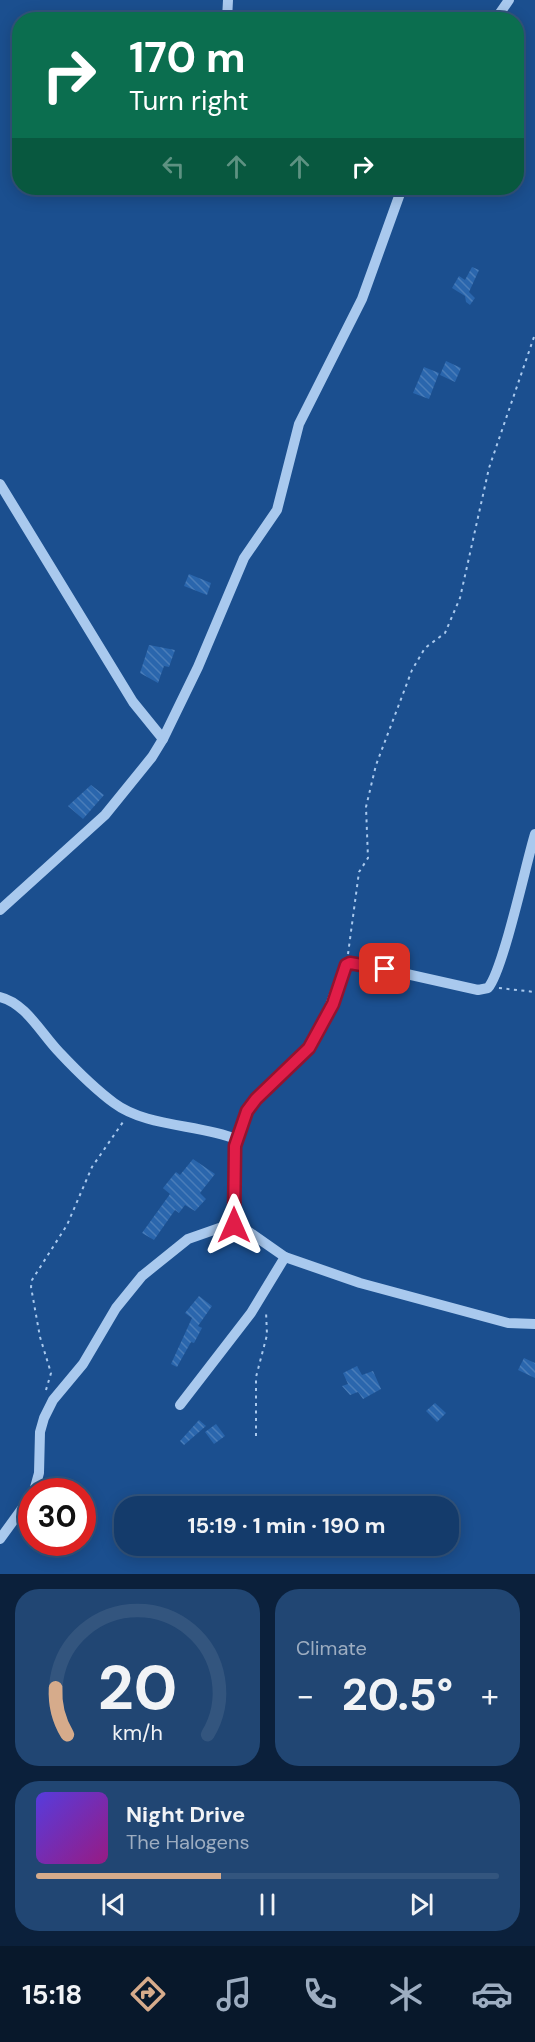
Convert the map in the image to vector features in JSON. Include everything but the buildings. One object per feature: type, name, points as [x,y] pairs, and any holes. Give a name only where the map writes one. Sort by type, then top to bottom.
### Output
[{"type":"street","points":[[0,910],[105,815],[152,757],[163,739],[198,667],[244,558],[277,510],[299,424],[362,299],[399,195]]},
{"type":"street","points":[[0,484],[133,702],[163,739]]},
{"type":"street","points":[[234,1225],[236,1139],[247,1111],[256,1099],[309,1048],[333,1004],[346,965],[362,964],[478,990],[488,988],[504,948],[535,834]]},
{"type":"street","points":[[0,997],[21,1009],[59,1052],[112,1102],[128,1113],[203,1128],[236,1139]]},
{"type":"street","points":[[38,1478],[40,1432],[53,1400],[83,1364],[116,1308],[142,1276],[188,1239],[234,1225],[285,1257],[360,1283],[508,1323],[535,1324]]},
{"type":"street","points":[[180,1406],[268,1287],[285,1257]]},
{"type":"street","points":[[0,1539],[18,1514]]},
{"type":"path","points":[[346,965],[360,872],[368,858],[366,807],[376,765],[412,670],[425,648],[446,633],[460,598],[489,468],[535,334]]},
{"type":"path","points":[[488,988],[535,992]]},
{"type":"path","points":[[43,1396],[51,1373],[40,1337],[31,1287],[32,1280],[68,1225],[92,1167],[128,1113]]},
{"type":"path","points":[[256,1436],[256,1377],[267,1335],[268,1287]]},
{"type":"route","points":[[234,1225],[235,1146],[247,1111],[256,1099],[309,1048],[333,1004],[346,965],[362,964],[385,969]]}]
